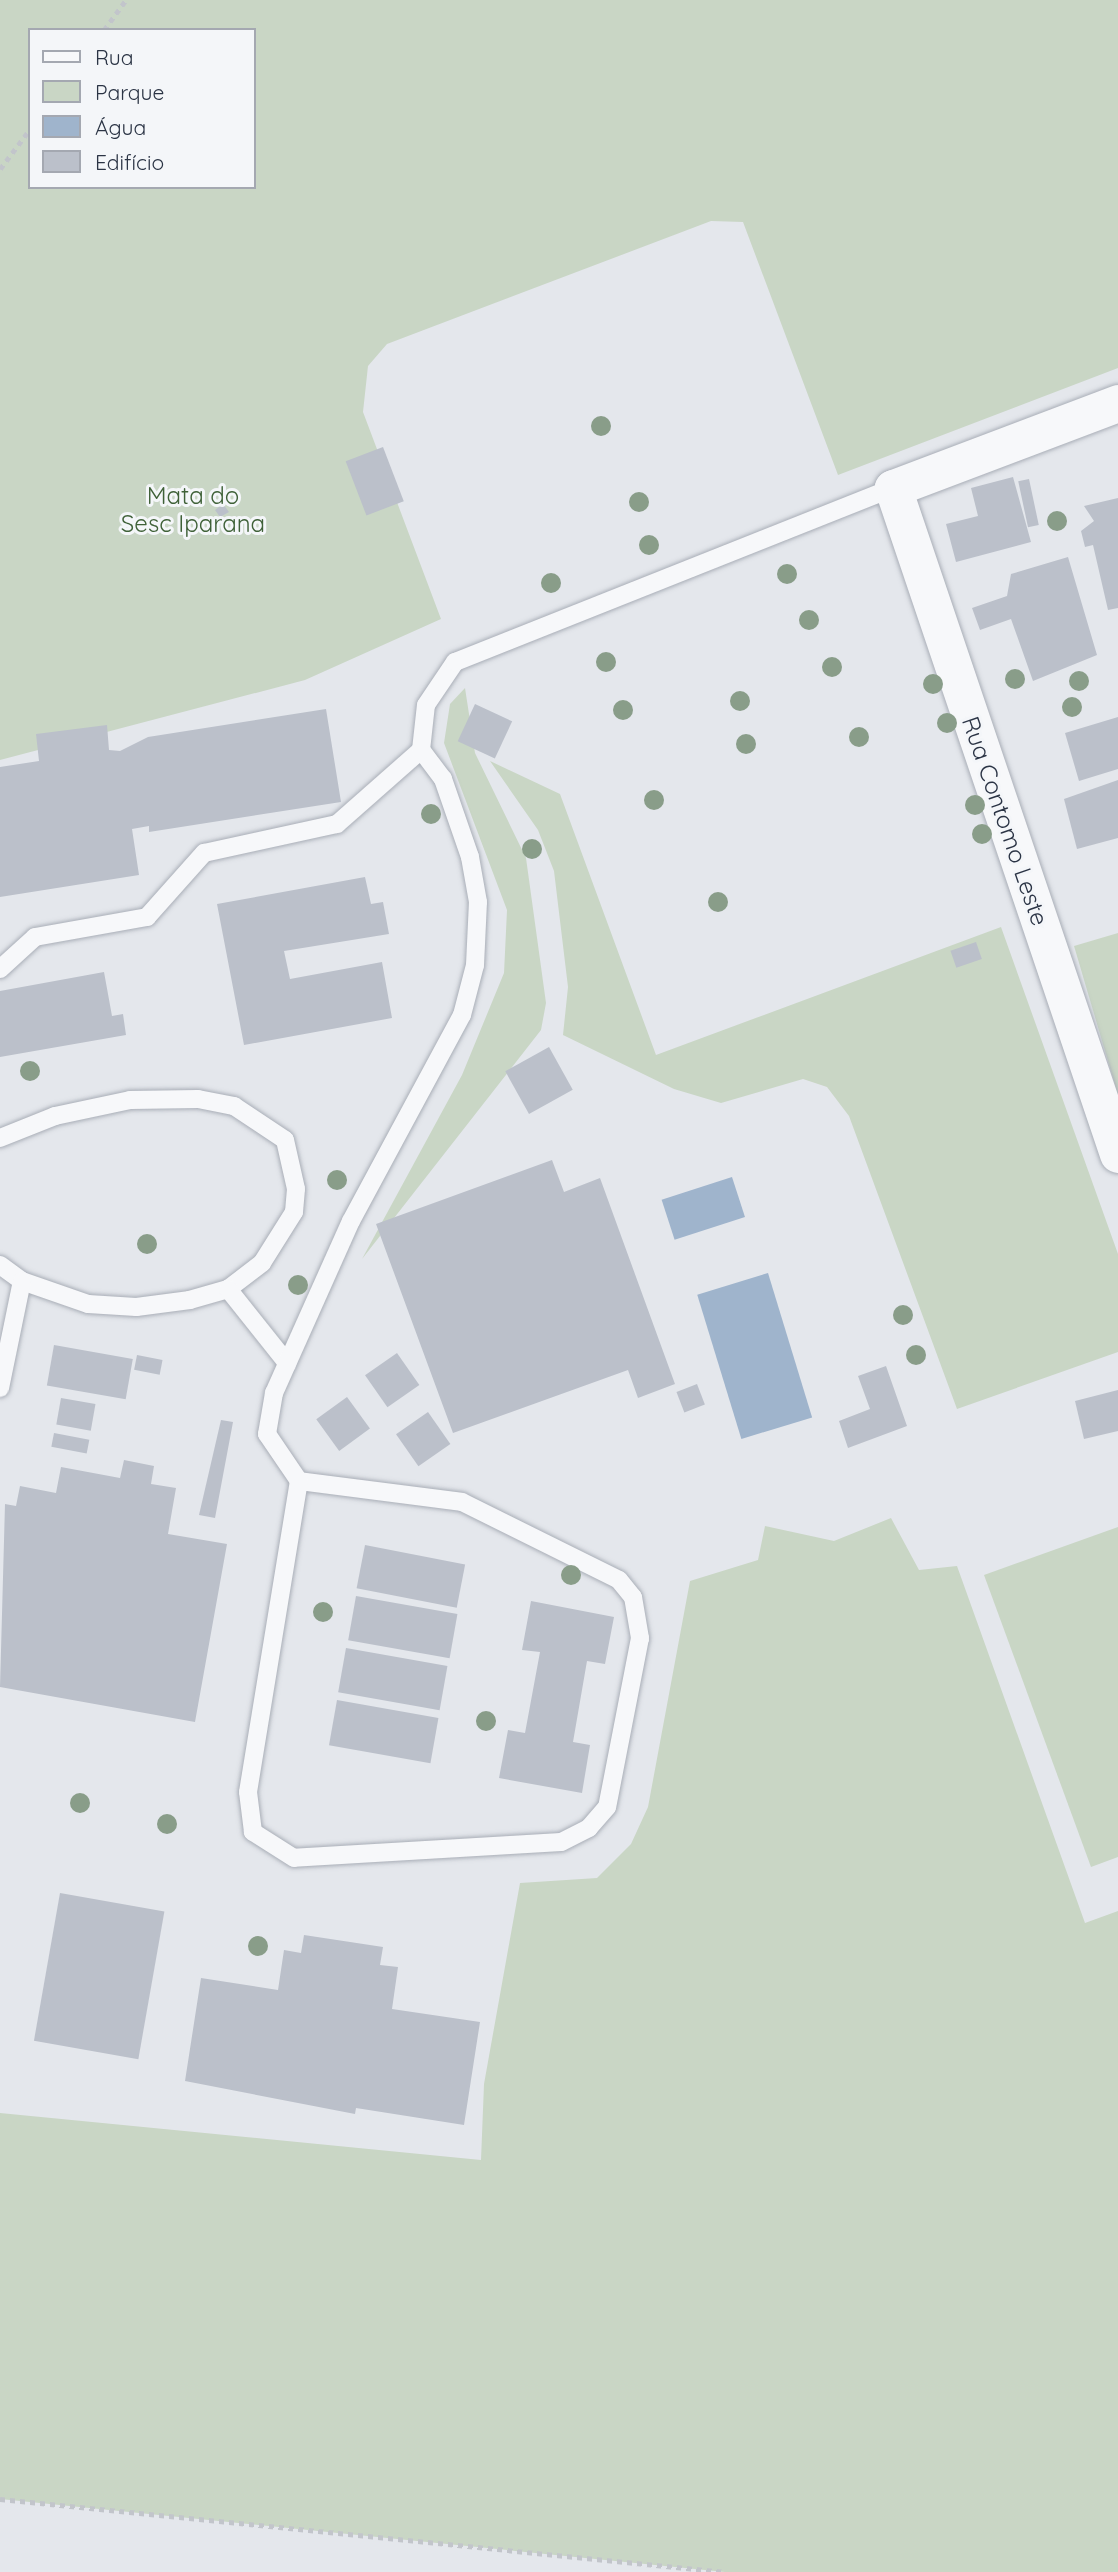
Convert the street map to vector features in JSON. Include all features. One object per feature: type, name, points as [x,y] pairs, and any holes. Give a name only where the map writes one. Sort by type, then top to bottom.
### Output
[{"type":"street","points":[[892,488],[1118,403]]},
{"type":"street","name":"Rua Contomo Leste","points":[[892,488],[1118,1154]]},
{"type":"lane","points":[[0,969],[35,937],[147,917],[204,853],[337,824],[421,750],[426,705],[455,662],[892,488]]},
{"type":"lane","points":[[299,1481],[462,1502],[581,1557],[626,1589],[640,1638],[607,1807],[589,1828],[561,1842],[294,1858],[253,1832],[248,1792],[299,1481],[267,1434],[287,1363],[351,1221],[435,1071],[461,1015],[475,965],[478,902],[470,857],[443,779],[421,750]]},
{"type":"lane","points":[[0,1138],[55,1116],[130,1100],[233,1106],[267,1125],[285,1140],[294,1159],[294,1212],[262,1263],[228,1289],[136,1307],[88,1304],[22,1281],[0,1265]]},
{"type":"lane","points":[[0,1388],[22,1281]]},
{"type":"lane","points":[[228,1289],[287,1363]]},
{"type":"path","points":[[105,28],[126,0]]},
{"type":"path","points":[[0,169],[28,132]]},
{"type":"path","points":[[0,2499],[725,2572]]},
{"type":"green space","name":"Mata do Sesc Iparana","points":[[0,0],[1118,0],[1118,368],[838,475],[743,222],[711,221],[387,344],[368,366],[363,412],[441,619],[305,680],[0,760]]},
{"type":"green space","points":[[465,688],[475,753],[526,858],[546,1003],[541,1030],[362,1259],[462,1075],[504,973],[507,910],[444,743],[450,704]]},
{"type":"green space","points":[[490,761],[560,794],[656,1055],[1001,927],[1118,1254],[1118,1352],[957,1409],[849,1116],[827,1087],[803,1079],[721,1103],[674,1089],[563,1035],[568,987],[554,871],[538,830]]},
{"type":"green space","points":[[1118,933],[1118,1095],[1074,946]]},
{"type":"green space","points":[[891,1518],[919,1570],[957,1566],[1085,1923],[1118,1911],[1118,2572],[725,2572],[0,2499],[0,2113],[481,2160],[484,2084],[520,1883],[597,1878],[631,1844],[648,1807],[690,1581],[758,1560],[765,1526],[834,1541]]},
{"type":"green space","points":[[1118,1527],[1118,1857],[1091,1867],[984,1575]]},
{"type":"water","points":[[732,1177],[745,1217],[675,1240],[662,1200]]},
{"type":"water","points":[[768,1273],[812,1417],[741,1439],[697,1295]]},
{"type":"building","points":[[383,447],[404,501],[366,515],[346,461]]},
{"type":"building","points":[[1013,477],[1031,542],[956,562],[946,524],[978,516],[971,488]]},
{"type":"building","points":[[1029,479],[1039,525],[1028,527],[1018,481]]},
{"type":"building","points":[[1118,498],[1118,608],[1108,610],[1093,545],[1085,547],[1081,531],[1094,521],[1084,506]]},
{"type":"building","points":[[223,504],[229,512],[220,517],[215,510]]},
{"type":"building","points":[[1068,557],[1097,655],[1033,681],[1011,619],[980,630],[972,608],[1007,596],[1011,574]]},
{"type":"building","points":[[475,704],[512,721],[495,758],[458,741]]},
{"type":"building","points":[[326,709],[341,802],[149,832],[149,826],[132,829],[139,875],[0,897],[0,767],[39,761],[36,734],[107,725],[109,750],[120,751],[148,737]]},
{"type":"building","points":[[1118,717],[1118,769],[1079,781],[1065,733]]},
{"type":"building","points":[[1118,780],[1118,838],[1077,849],[1064,799]]},
{"type":"building","points":[[365,877],[371,904],[383,902],[389,934],[284,951],[290,979],[382,962],[392,1018],[244,1045],[217,904]]},
{"type":"building","points":[[976,942],[982,959],[956,968],[950,951]]},
{"type":"building","points":[[104,972],[112,1016],[123,1014],[126,1035],[0,1057],[0,991]]},
{"type":"building","points":[[549,1047],[573,1090],[529,1114],[505,1071]]},
{"type":"building","points":[[552,1160],[564,1192],[600,1178],[675,1384],[638,1398],[628,1370],[453,1433],[376,1224]]},
{"type":"building","points":[[54,1345],[133,1359],[126,1399],[47,1385]]},
{"type":"building","points":[[397,1353],[419,1385],[387,1407],[365,1375]]},
{"type":"building","points":[[137,1355],[163,1360],[160,1375],[134,1370]]},
{"type":"building","points":[[886,1366],[907,1426],[848,1448],[839,1421],[870,1409],[858,1376]]},
{"type":"building","points":[[697,1384],[705,1405],[684,1412],[676,1392]]},
{"type":"building","points":[[1118,1390],[1118,1431],[1084,1439],[1075,1401]]},
{"type":"building","points":[[347,1397],[370,1429],[339,1451],[316,1419]]},
{"type":"building","points":[[61,1398],[95,1404],[91,1431],[56,1425]]},
{"type":"building","points":[[428,1412],[450,1444],[418,1466],[396,1434]]},
{"type":"building","points":[[221,1420],[233,1422],[215,1518],[199,1515]]},
{"type":"building","points":[[54,1433],[89,1440],[87,1454],[51,1447]]},
{"type":"building","points":[[124,1460],[154,1466],[151,1484],[176,1488],[168,1534],[227,1544],[195,1722],[0,1687],[5,1504],[16,1506],[20,1486],[56,1493],[61,1467],[120,1478]]},
{"type":"building","points":[[365,1545],[465,1564],[457,1608],[357,1588]]},
{"type":"building","points":[[356,1596],[457,1614],[450,1658],[348,1640]]},
{"type":"building","points":[[531,1601],[614,1617],[605,1664],[587,1661],[573,1742],[590,1745],[582,1793],[499,1778],[508,1730],[525,1733],[540,1652],[522,1650]]},
{"type":"building","points":[[346,1648],[447,1666],[440,1710],[338,1692]]},
{"type":"building","points":[[337,1700],[438,1718],[430,1763],[329,1745]]},
{"type":"building","points":[[60,1893],[164,1911],[138,2059],[34,2041]]},
{"type":"building","points":[[304,1935],[383,1947],[380,1965],[398,1967],[392,2009],[480,2022],[464,2125],[356,2108],[355,2114],[185,2081],[201,1978],[278,1990],[284,1950],[301,1953]]}]
